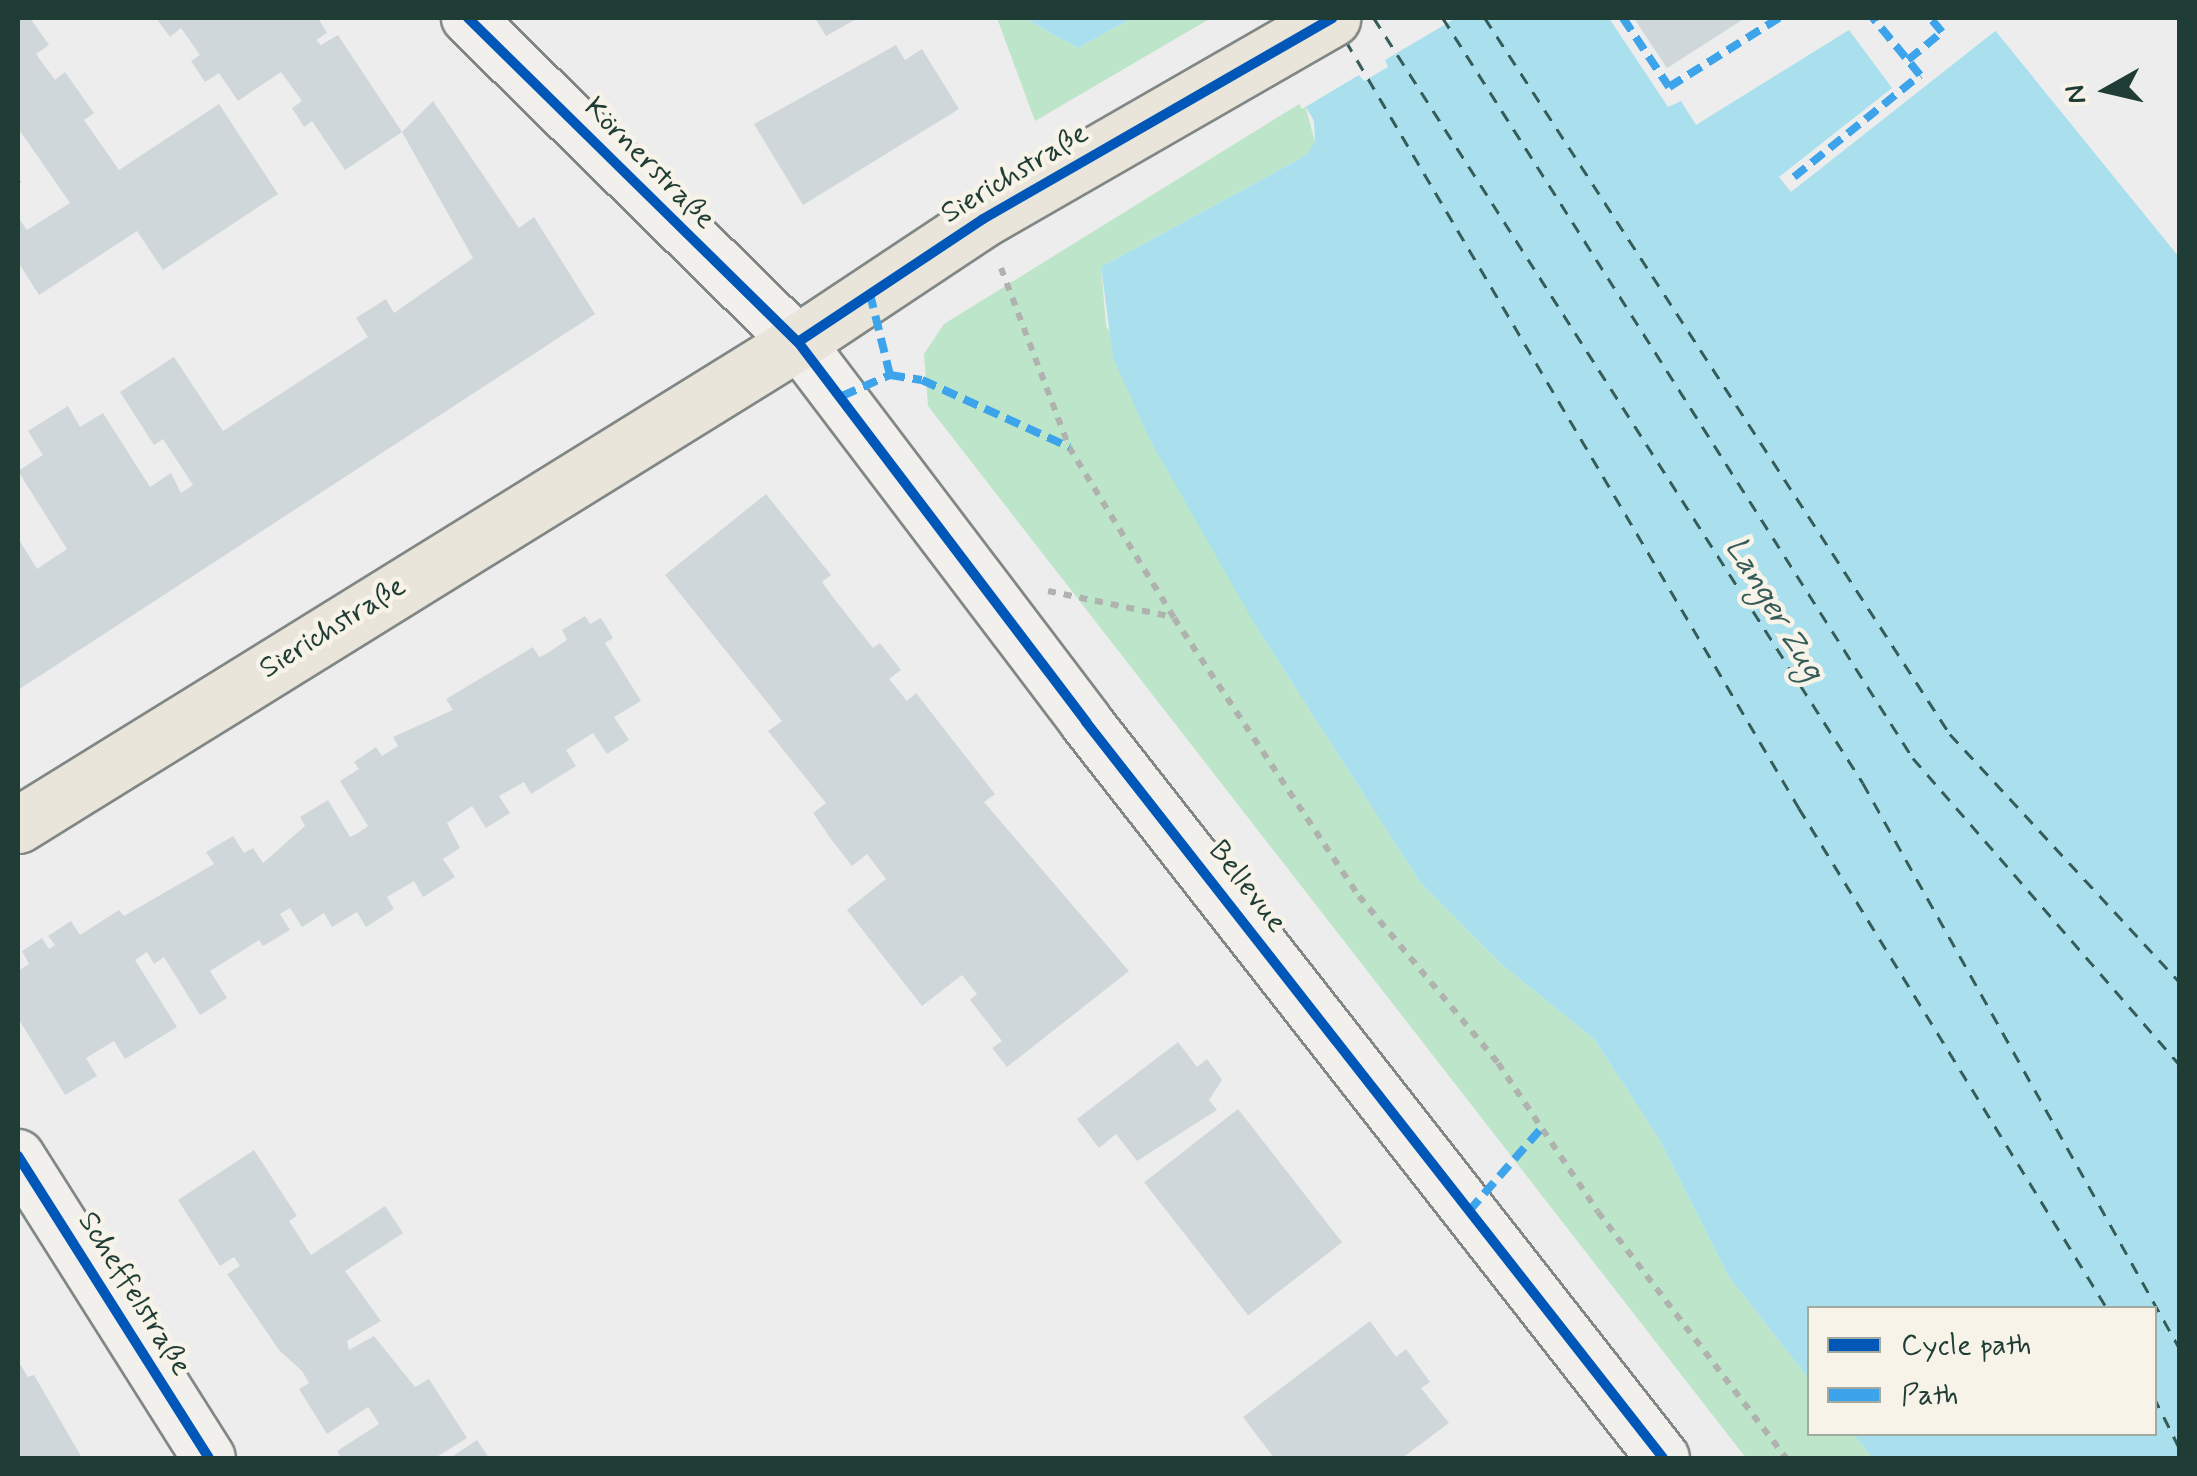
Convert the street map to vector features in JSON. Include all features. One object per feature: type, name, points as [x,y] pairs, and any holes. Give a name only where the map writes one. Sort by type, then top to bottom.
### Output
[{"type":"main road","name":"Sierichstraße","points":[[18,825],[798,342],[983,219],[1332,18]]},
{"type":"street","name":"Körnerstraße","points":[[468,18],[798,342]]},
{"type":"street","name":"Bellevue","points":[[798,342],[999,607],[1663,1458]]},
{"type":"street","name":"Scheffelstraße","points":[[18,1156],[209,1458]]},
{"type":"path","points":[[983,219],[1069,447],[1174,618],[1359,896],[1498,1063],[1598,1212],[1786,1458]]},
{"type":"path","points":[[999,607],[1046,590],[1174,618]]},
{"type":"green space","points":[[997,18],[1024,18],[1078,48],[1132,18],[1211,18],[1035,121]]},
{"type":"green space","points":[[1304,101],[1315,142],[1305,156],[1101,267],[1106,325],[1257,628],[1420,882],[1500,963],[1594,1039],[1658,1137],[1729,1277],[1807,1376],[1807,1436],[1855,1436],[1873,1458],[1746,1458],[928,406],[924,354],[944,324]]},
{"type":"water","points":[[1024,18],[1132,18],[1078,48]]},
{"type":"water","name":"Langer Zug","points":[[1255,18],[1634,18],[1667,68],[1745,18],[1985,18],[2179,257],[2179,1458],[1873,1458],[1855,1436],[2157,1436],[2157,1306],[1807,1306],[1807,1376],[1729,1277],[1658,1137],[1594,1039],[1500,963],[1420,882],[1257,628],[1150,440],[1113,358],[1101,267],[1305,156],[1315,142],[1314,121]]},
{"type":"pier","points":[[1250,18],[1456,18],[1385,60],[1388,67],[1364,81],[1359,75],[1302,109]]},
{"type":"pier","points":[[1609,18],[1634,18],[1667,68],[1745,18],[1985,18],[1999,28],[1791,192],[1779,177],[1892,88],[1849,30],[1696,125],[1681,101],[1668,107]]},
{"type":"building","points":[[18,18],[30,18],[49,45],[36,54],[55,80],[65,72],[94,113],[84,120],[119,170],[219,104],[278,194],[163,270],[137,231],[39,295],[18,262],[18,217],[27,230],[70,203],[18,128]]},
{"type":"building","points":[[156,18],[318,18],[327,33],[316,40],[321,45],[338,35],[402,132],[345,170],[312,121],[304,127],[292,108],[302,101],[281,72],[238,101],[219,73],[205,82],[191,61],[200,55],[181,28],[170,37]]},
{"type":"building","points":[[815,18],[858,18],[826,36]]},
{"type":"building","points":[[1634,18],[1745,18],[1667,68]]},
{"type":"building","points":[[896,45],[905,60],[922,49],[959,109],[803,205],[754,124]]},
{"type":"building","points":[[433,101],[519,228],[534,217],[595,314],[18,690],[18,538],[37,569],[67,549],[18,471],[43,455],[28,431],[68,406],[80,427],[103,413],[150,487],[171,473],[181,493],[193,485],[163,439],[154,445],[120,392],[174,357],[223,431],[368,337],[356,318],[386,299],[394,313],[473,258],[402,132]]},
{"type":"building","points":[[766,494],[831,575],[822,582],[832,596],[873,648],[880,643],[901,670],[889,679],[907,701],[916,693],[995,794],[984,802],[1129,971],[1007,1067],[992,1048],[1002,1041],[970,1000],[977,994],[962,975],[922,1006],[847,910],[886,879],[867,854],[852,866],[831,839],[813,813],[826,803],[768,731],[782,721],[665,575]]},
{"type":"building","points":[[585,616],[590,624],[601,618],[613,638],[605,643],[641,701],[614,717],[629,740],[607,754],[593,733],[566,750],[576,766],[531,794],[524,782],[499,796],[510,813],[486,828],[472,806],[447,823],[460,848],[443,859],[455,877],[423,897],[414,881],[387,897],[394,909],[366,927],[357,912],[332,927],[324,913],[302,927],[290,908],[280,914],[290,930],[263,946],[259,940],[210,971],[227,998],[200,1015],[164,957],[154,964],[147,952],[135,960],[177,1027],[125,1059],[114,1041],[86,1058],[97,1076],[65,1095],[18,1018],[18,971],[29,964],[22,951],[42,938],[49,949],[55,945],[48,936],[71,921],[80,935],[119,910],[124,916],[214,864],[206,852],[233,836],[244,853],[253,848],[263,863],[305,826],[300,817],[328,800],[350,837],[358,833],[368,826],[340,781],[359,769],[354,762],[376,747],[382,756],[398,746],[393,737],[453,710],[446,699],[533,647],[539,657],[546,654],[567,640],[562,630]]},
{"type":"building","points":[[1178,1042],[1197,1067],[1207,1059],[1222,1080],[1209,1100],[1217,1110],[1137,1161],[1116,1134],[1099,1148],[1077,1119]]},
{"type":"building","points":[[1238,1109],[1342,1242],[1248,1315],[1144,1182]]},
{"type":"building","points":[[254,1150],[297,1216],[289,1221],[311,1255],[385,1206],[403,1233],[345,1271],[381,1321],[347,1341],[349,1350],[374,1336],[415,1387],[429,1379],[467,1438],[435,1458],[341,1458],[337,1451],[379,1424],[373,1414],[368,1407],[327,1434],[299,1389],[309,1383],[302,1371],[279,1350],[227,1274],[240,1266],[234,1257],[220,1266],[178,1200]]},
{"type":"building","points":[[1370,1321],[1396,1357],[1406,1349],[1430,1382],[1421,1388],[1449,1423],[1402,1458],[1274,1458],[1243,1417]]},
{"type":"building","points":[[18,1361],[28,1377],[34,1375],[82,1458],[18,1458]]},
{"type":"building","points":[[477,1440],[489,1458],[450,1458]]},
{"type":"ferry route","points":[[1374,18],[1863,783],[2156,1306]]},
{"type":"ferry route","points":[[1443,18],[1913,758],[2180,1065]]},
{"type":"ferry route","points":[[1485,18],[1950,734],[2180,982]]},
{"type":"ferry route","points":[[1346,41],[1799,808],[2106,1306]]},
{"type":"ferry route","points":[[2157,1308],[2180,1349]]},
{"type":"ferry route","points":[[2157,1403],[2180,1449]]},
{"type":"marked path","points":[[1623,18],[1669,87],[1779,18]]},
{"type":"marked path","points":[[1794,177],[1920,75],[1873,18]]},
{"type":"marked path","points":[[1908,60],[1942,32],[1931,19]]},
{"type":"marked path","points":[[842,396],[890,375],[870,294]]},
{"type":"marked path","points":[[890,375],[922,380],[1069,447]]},
{"type":"marked path","points":[[1469,1211],[1540,1130]]},
{"type":"cycle path","points":[[468,18],[798,342],[1086,722],[1663,1458]]},
{"type":"cycle path","points":[[798,342],[983,219],[1332,18]]},
{"type":"cycle path","points":[[18,1156],[209,1458]]}]
